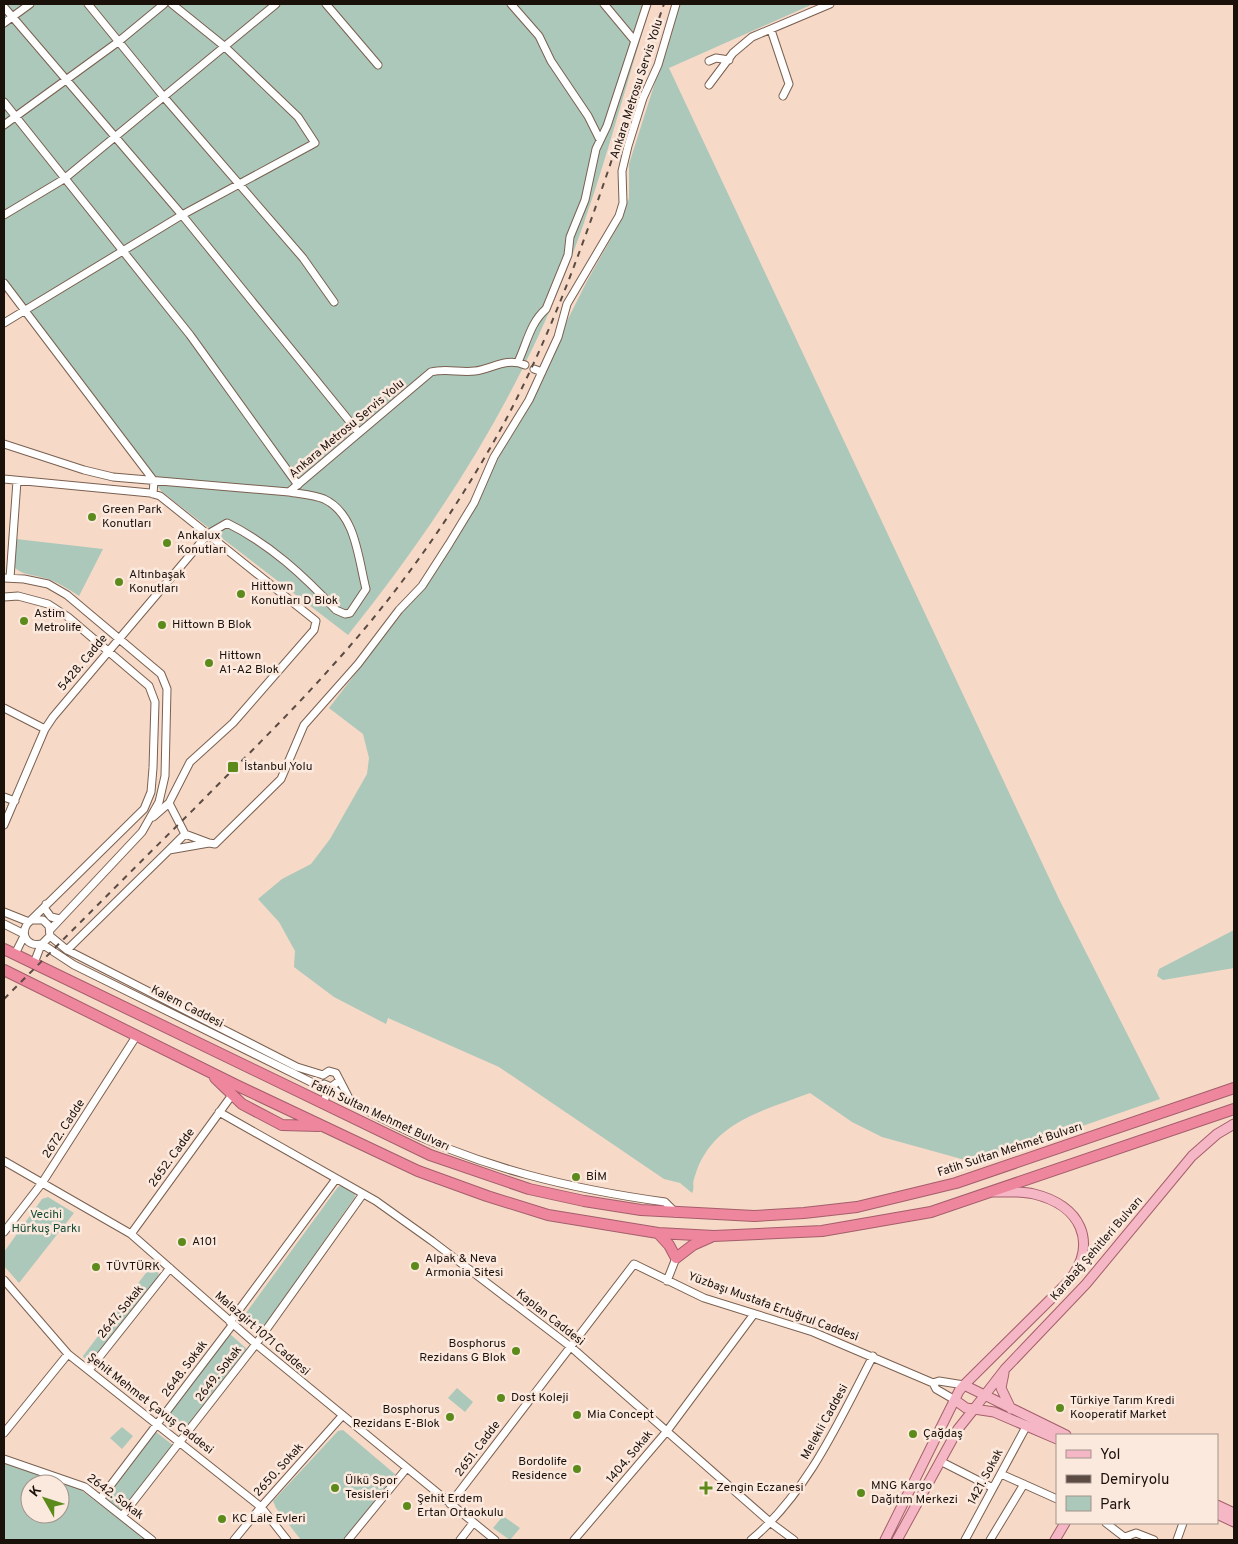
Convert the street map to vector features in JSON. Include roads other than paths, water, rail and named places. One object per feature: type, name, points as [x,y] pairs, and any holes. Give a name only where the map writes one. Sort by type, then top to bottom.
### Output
[{"type":"highway","name":"Fatih Sultan Mehmet Bulvarı","points":[[4,948],[430,1155],[508,1176],[584,1201],[677,1213],[754,1216],[856,1207],[956,1183],[1234,1088]]},
{"type":"highway","points":[[4,970],[418,1171],[487,1196],[548,1214],[658,1233],[714,1236],[822,1231],[871,1224],[931,1212],[1234,1109]]},
{"type":"highway","points":[[207,1070],[242,1104],[282,1125],[322,1126]]},
{"type":"highway","points":[[658,1233],[669,1244],[676,1258],[693,1245],[714,1236]]},
{"type":"main road","name":"Karabağ Şehitleri Bulvarı","points":[[897,1540],[958,1429],[982,1396],[1086,1284],[1192,1156],[1204,1144],[1234,1124]]},
{"type":"main road","name":"Karabağ Şehitleri Bulvarı","points":[[884,1540],[958,1391],[1069,1281],[1079,1268],[1084,1257],[1084,1235],[1078,1223],[1060,1205],[1034,1194],[992,1192]]},
{"type":"main road","points":[[1005,1370],[1001,1388],[1011,1409]]},
{"type":"main road","points":[[964,1385],[982,1396],[1064,1434]]},
{"type":"main road","points":[[955,1400],[966,1408],[994,1412],[1056,1439]]},
{"type":"main road","points":[[1218,1505],[1234,1513]]},
{"type":"main road","points":[[1218,1514],[1234,1522]]},
{"type":"main road","points":[[1055,1540],[1064,1524]]},
{"type":"street","points":[[4,23],[30,4]]},
{"type":"street","points":[[88,4],[238,185],[303,258],[334,302]]},
{"type":"street","points":[[4,125],[118,42],[164,4]]},
{"type":"street","points":[[4,323],[182,215],[315,143],[298,117],[224,46],[172,4]]},
{"type":"street","points":[[4,215],[64,179],[276,4]]},
{"type":"street","points":[[326,4],[378,65]]},
{"type":"street","points":[[511,4],[538,36],[551,61],[588,116],[600,138]]},
{"type":"street","points":[[604,4],[634,40]]},
{"type":"street","name":"Ankara Metrosu Servis Yolu","points":[[289,492],[431,372],[441,369],[475,371],[499,363],[522,364],[529,332],[539,315],[546,308],[568,254],[570,236],[585,200],[600,138],[606,126],[646,4]]},
{"type":"street","name":"Ankara Metrosu Servis Yolu","points":[[209,843],[215,844],[281,779],[304,725],[358,664],[399,610],[422,586],[474,503],[494,456],[521,414],[538,371],[558,337],[567,304],[619,216],[623,203],[622,171],[628,146],[643,98],[658,65],[676,4]]},
{"type":"street","points":[[709,85],[728,60],[752,37],[830,4]]},
{"type":"street","points":[[4,8],[113,138],[182,215],[359,433]]},
{"type":"street","points":[[771,30],[790,84],[783,96]]},
{"type":"street","points":[[709,61],[716,58],[728,60]]},
{"type":"street","points":[[4,102],[190,336],[298,485]]},
{"type":"street","points":[[4,283],[154,481],[153,494]]},
{"type":"street","points":[[4,444],[84,470],[130,480],[289,492]]},
{"type":"street","points":[[4,479],[153,494],[170,503],[313,617],[316,627],[233,723],[190,762],[169,803],[153,817],[142,832],[60,919],[41,945],[34,963]]},
{"type":"street","points":[[17,481],[7,578],[48,584],[61,592],[119,637],[161,674],[166,685],[165,776],[159,802],[153,817]]},
{"type":"street","name":"Ankara Metrosu Servis Yolu","points":[[208,534],[227,523],[249,534],[288,563],[336,610],[344,614],[350,613],[366,588],[347,520],[333,505],[322,498],[289,492]]},
{"type":"street","name":"5428. Cadde","points":[[4,826],[6,817],[15,801],[45,729],[119,637],[208,534]]},
{"type":"street","points":[[4,597],[18,596],[48,604],[68,617],[143,681],[152,692],[155,702],[151,792],[140,813],[30,921],[15,954]]},
{"type":"street","points":[[4,708],[45,729]]},
{"type":"street","points":[[4,796],[15,801]]},
{"type":"street","points":[[169,803],[185,834],[209,843]]},
{"type":"street","points":[[66,950],[185,834]]},
{"type":"street","points":[[169,850],[209,843]]},
{"type":"street","points":[[46,904],[46,909],[51,917],[60,919]]},
{"type":"street","points":[[4,912],[30,921],[43,920],[50,933]]},
{"type":"street","points":[[4,924],[24,935],[32,944],[41,945]]},
{"type":"street","name":"Kalem Caddesi","points":[[50,933],[66,950],[297,1067],[323,1075]]},
{"type":"street","name":"Kalem Caddesi","points":[[41,945],[74,964],[284,1069],[319,1086],[328,1086],[351,1102],[426,1140],[508,1176],[665,1202],[677,1213]]},
{"type":"street","name":"2672. Cadde","points":[[4,1232],[42,1183],[137,1035]]},
{"type":"street","points":[[323,1104],[328,1086],[323,1075],[327,1071],[334,1071],[338,1075],[339,1081],[351,1102]]},
{"type":"street","points":[[328,1086],[339,1081]]},
{"type":"street","name":"2652. Cadde","points":[[131,1234],[232,1095]]},
{"type":"street","name":"Kaplan Caddesi","points":[[220,1112],[363,1194],[417,1230],[571,1347],[771,1523],[794,1540]]},
{"type":"street","name":"Malazgirt 1071 Caddesi","points":[[4,1161],[131,1234],[256,1344],[494,1540]]},
{"type":"street","name":"2648. Sokak","points":[[101,1498],[232,1323],[336,1179]]},
{"type":"street","name":"2649. Sokak","points":[[122,1516],[256,1344],[363,1194]]},
{"type":"street","points":[[667,1281],[676,1258]]},
{"type":"street","name":"Yüzbaşı Mustafa Ertuğrul Caddesi","points":[[634,1264],[704,1298],[813,1332],[873,1356],[933,1383],[936,1388],[955,1400]]},
{"type":"street","name":"2651. Cadde","points":[[450,1504],[634,1264]]},
{"type":"street","name":"2647. Sokak","points":[[89,1370],[170,1268]]},
{"type":"street","name":"Şehit Mehmet Çavuş Caddesi","points":[[4,1280],[68,1354],[158,1423],[261,1507],[288,1540]]},
{"type":"street","name":"1404. Sokak","points":[[574,1540],[667,1430],[754,1314]]},
{"type":"street","points":[[4,1433],[68,1354]]},
{"type":"street","name":"Melekli Caddesi","points":[[751,1540],[771,1523],[818,1460],[873,1356]]},
{"type":"street","name":"Yüzbaşı Mustafa Ertuğrul Caddesi","points":[[933,1383],[939,1381],[964,1385]]},
{"type":"street","name":"2650. Sokak","points":[[234,1540],[342,1416]]},
{"type":"street","name":"1421. Sokak","points":[[965,1540],[1027,1425]]},
{"type":"street","name":"2642. Sokak","points":[[4,1459],[18,1466],[76,1482],[101,1498],[152,1540]]},
{"type":"street","points":[[940,1462],[993,1488]]},
{"type":"street","points":[[348,1540],[406,1469]]},
{"type":"street","points":[[1001,1474],[1056,1500]]},
{"type":"street","points":[[990,1540],[1024,1484]]},
{"type":"street","points":[[460,1540],[473,1523]]},
{"type":"street","points":[[1107,1524],[1126,1539],[1136,1533],[1154,1540]]},
{"type":"street","points":[[1179,1540],[1183,1524]]},
{"type":"railway","points":[[4,999],[317,683],[358,637],[404,579],[446,519],[503,425],[551,323],[592,218],[664,4]]},
{"type":"place","name":"Green Park Konutları","points":[[92,517]]},
{"type":"place","name":"Ankalux Konutları","points":[[167,543]]},
{"type":"place","name":"Altınbaşak Konutları","points":[[119,582]]},
{"type":"place","name":"Hittown Konutları D Blok","points":[[241,594]]},
{"type":"place","name":"Astim Metrolife","points":[[24,621]]},
{"type":"place","name":"Hittown B Blok","points":[[162,625]]},
{"type":"place","name":"Hittown A1-A2 Blok","points":[[209,663]]},
{"type":"place","name":"İstanbul Yolu","points":[[233,767]]},
{"type":"place","name":"BİM","points":[[576,1177]]},
{"type":"place","name":"A101","points":[[182,1242]]},
{"type":"place","name":"Alpak & Neva Armonia Sitesi","points":[[415,1266]]},
{"type":"place","name":"TÜVTÜRK","points":[[96,1267]]},
{"type":"place","name":"Bosphorus Rezidans G Blok","points":[[516,1351]]},
{"type":"place","name":"Dost Koleji","points":[[501,1398]]},
{"type":"place","name":"Türkiye Tarım Kredi Kooperatif Market","points":[[1060,1408]]},
{"type":"place","name":"Mia Concept","points":[[577,1415]]},
{"type":"place","name":"Bosphorus Rezidans E-Blok","points":[[450,1417]]},
{"type":"place","name":"Çağdaş","points":[[913,1434]]},
{"type":"place","name":"Bordolife Residence","points":[[577,1469]]},
{"type":"place","name":"Ülkü Spor Tesisleri","points":[[335,1488]]},
{"type":"place","name":"Zengin Eczanesi","points":[[706,1488]]},
{"type":"place","name":"MNG Kargo Dağıtım Merkezi","points":[[861,1493]]},
{"type":"place","name":"Şehit Erdem Ertan Ortaokulu","points":[[407,1506]]},
{"type":"place","name":"KC Lale Evleri","points":[[222,1519]]},
{"type":"park label","name":"Vecihi Hürkuş Parkı","points":[[46,1222]]}]
